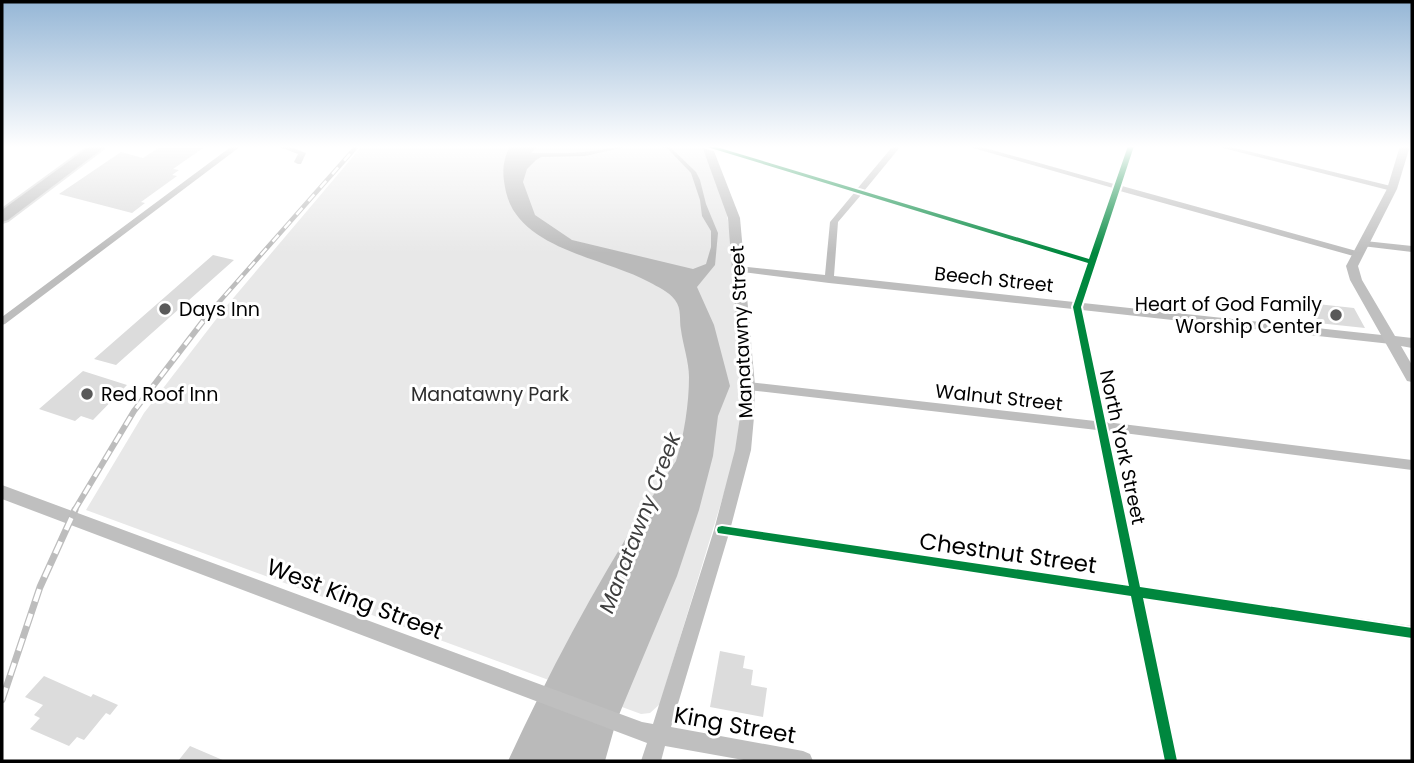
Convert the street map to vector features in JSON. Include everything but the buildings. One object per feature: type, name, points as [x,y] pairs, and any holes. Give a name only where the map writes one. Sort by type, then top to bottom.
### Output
[{"type":"highway","points":[[2,206],[32,182]]},
{"type":"highway","points":[[2,217],[50,182]]},
{"type":"street","points":[[2,323],[190,182]]},
{"type":"street","name":"Manatawny Street","points":[[651,761],[650,734],[722,530],[743,450],[748,386],[734,218],[720,182]]},
{"type":"street","points":[[828,182],[1092,262]]},
{"type":"street","points":[[829,281],[834,222],[868,182]]},
{"type":"street","points":[[1095,182],[1361,249],[1412,249]]},
{"type":"street","points":[[1077,307],[1120,182]]},
{"type":"street","points":[[1362,182],[1392,189]]},
{"type":"street","points":[[1394,182],[1352,266],[1356,280],[1412,377]]},
{"type":"street","name":"Beech Street","points":[[738,269],[1412,343]]},
{"type":"street","name":"North York Street","points":[[1077,307],[1171,761]]},
{"type":"street","name":"Walnut Street","points":[[748,386],[1102,426],[1412,465]]},
{"type":"street","name":"West King Street","points":[[2,494],[650,734]]},
{"type":"street","name":"Chestnut Street","points":[[722,530],[1412,633]]},
{"type":"street","name":"King Street","points":[[650,734],[803,761]]},
{"type":"green space","name":"Manatawny Park","points":[[332,182],[716,182],[726,209],[730,233],[740,422],[734,460],[660,704],[650,713],[641,714],[86,510],[144,413],[224,309]]},
{"type":"water","name":"Manatawny Creek","points":[[504,182],[523,182],[535,215],[572,240],[693,269],[706,264],[711,247],[711,231],[702,216],[694,182],[700,182],[718,233],[715,265],[697,287],[714,325],[730,386],[718,416],[713,456],[699,510],[677,576],[616,722],[605,761],[508,761],[586,608],[629,533],[676,461],[689,387],[679,307],[669,294],[656,286],[545,239],[528,227],[514,211]]},
{"type":"railway","points":[[213,309],[326,182]]},
{"type":"railway","points":[[74,511],[134,411],[214,307]]},
{"type":"railway","points":[[2,700],[40,587],[75,510]]},
{"type":"cycle path","points":[[825,182],[1092,262]]},
{"type":"cycle path","points":[[1119,182],[1077,307],[1171,761]]},
{"type":"cycle path","points":[[722,530],[1412,633]]},
{"type":"place","name":"Days Inn","points":[[165,309]]},
{"type":"place","name":"Heart of God Family Worship Center","points":[[1336,315]]},
{"type":"place","name":"Red Roof Inn","points":[[87,394]]}]
